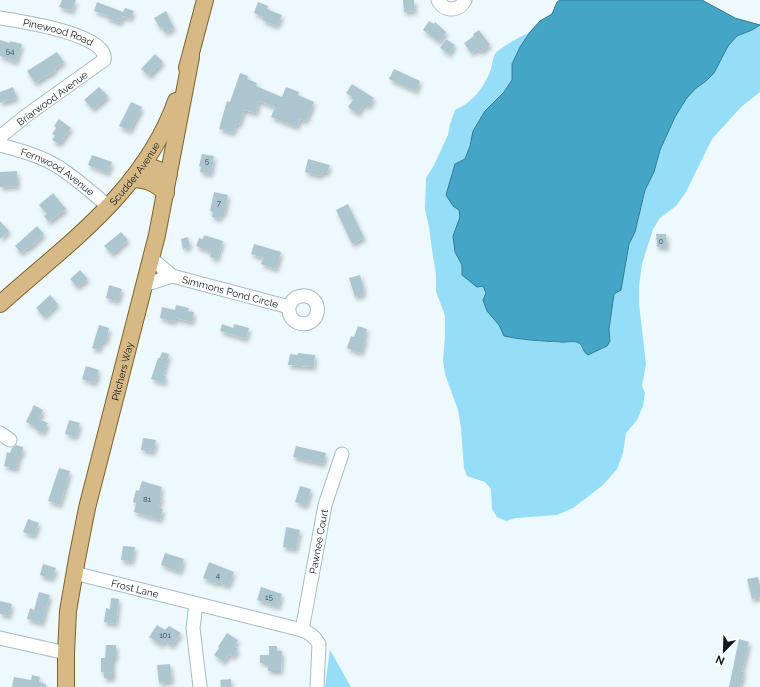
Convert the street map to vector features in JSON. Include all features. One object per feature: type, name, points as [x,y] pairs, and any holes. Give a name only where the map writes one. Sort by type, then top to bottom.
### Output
[{"type":"main road","name":"Scudder Avenue","points":[[0,304],[109,206],[143,164],[157,142],[175,103],[191,57],[205,0]]},
{"type":"main road","name":"Pitchers Way","points":[[66,687],[68,611],[74,573],[87,508],[151,258],[166,193],[191,57]]},
{"type":"main road","points":[[143,164],[169,174]]},
{"type":"main road","points":[[132,179],[154,183],[166,193]]},
{"type":"street","points":[[438,0],[443,6],[451,10],[460,7],[465,0]]},
{"type":"street","name":"Pinewood Road","points":[[0,18],[65,32],[87,39],[100,48],[104,53],[104,60]]},
{"type":"street","name":"Briarwood Avenue","points":[[0,136],[104,60]]},
{"type":"street","name":"Fernwood Avenue","points":[[0,145],[41,158],[62,169],[109,206]]},
{"type":"street","name":"Simmons Pond Circle","points":[[151,258],[172,276],[289,307]]},
{"type":"street","name":"Simmons Pond Circle","points":[[144,285],[172,276]]},
{"type":"street","name":"Pawnee Court","points":[[302,630],[324,506],[342,454]]},
{"type":"street","name":"Frost Lane","points":[[74,573],[302,630]]},
{"type":"street","points":[[196,604],[193,628],[200,687]]},
{"type":"street","points":[[302,630],[311,634],[318,644],[318,687]]},
{"type":"street","points":[[0,638],[66,653]]},
{"type":"shaded area","points":[[560,0],[702,0],[735,18],[760,25],[737,36],[728,46],[714,73],[695,89],[686,99],[675,117],[660,150],[654,172],[645,190],[635,232],[629,244],[621,290],[614,294],[609,329],[610,341],[607,346],[588,355],[577,342],[532,340],[504,336],[499,325],[487,311],[483,300],[486,293],[483,286],[477,287],[462,275],[462,265],[455,252],[453,236],[460,217],[459,210],[453,206],[446,195],[455,164],[465,159],[470,146],[473,131],[485,111],[504,92],[512,80],[512,64],[520,47],[530,32],[540,21],[552,14],[557,2]]},
{"type":"shaded area","points":[[760,25],[760,92],[741,107],[712,139],[686,192],[676,206],[660,218],[653,229],[642,264],[639,287],[639,304],[646,364],[642,386],[645,393],[643,406],[637,420],[626,433],[623,453],[617,469],[603,485],[573,508],[557,515],[516,518],[506,521],[497,517],[492,509],[491,489],[485,482],[467,476],[464,468],[458,410],[445,374],[443,361],[445,316],[436,291],[436,274],[425,209],[426,178],[434,165],[448,135],[455,110],[467,103],[477,94],[491,69],[494,55],[501,48],[530,32],[520,47],[512,64],[512,80],[504,92],[485,111],[473,131],[470,146],[465,159],[455,164],[446,195],[453,206],[459,210],[460,217],[453,236],[455,252],[462,265],[483,286],[486,293],[487,311],[499,325],[504,336],[547,342],[577,342],[588,355],[604,348],[610,341],[609,329],[614,294],[621,290],[629,244],[635,232],[645,190],[654,172],[660,150],[675,117],[686,99],[695,89],[714,73],[728,46],[737,36]]},
{"type":"shaded area","points":[[330,650],[351,687],[325,687]]},
{"type":"building","points":[[62,0],[76,0],[72,11],[59,7]]},
{"type":"building","points":[[403,0],[414,0],[415,11],[404,12]]},
{"type":"building","points":[[97,2],[123,12],[125,8],[134,11],[130,19],[123,16],[120,23],[107,18],[108,16],[94,11]]},
{"type":"building","points":[[258,2],[268,6],[267,9],[282,15],[277,26],[262,20],[264,17],[254,13]]},
{"type":"building","points":[[166,11],[174,28],[165,33],[154,18]]},
{"type":"building","points":[[429,21],[434,24],[435,22],[446,32],[439,42],[423,30]]},
{"type":"building","points":[[479,30],[490,45],[480,52],[478,49],[471,53],[464,43],[474,36],[473,34]]},
{"type":"building","points":[[446,39],[455,45],[449,54],[440,48]]},
{"type":"building","points":[[0,40],[22,44],[16,62],[0,56]]},
{"type":"building","points":[[57,52],[64,62],[55,68],[56,70],[35,83],[27,71]]},
{"type":"building","points":[[155,54],[163,62],[149,76],[141,69]]},
{"type":"building","points":[[394,69],[420,81],[416,91],[389,79]]},
{"type":"building","points":[[240,73],[248,76],[247,79],[257,83],[256,86],[282,97],[286,87],[299,92],[298,95],[314,102],[306,121],[300,119],[297,127],[271,117],[275,107],[259,101],[256,113],[244,110],[239,125],[236,124],[233,133],[219,129],[227,101],[230,102]]},
{"type":"building","points":[[352,84],[374,98],[368,107],[364,104],[358,114],[348,107],[353,100],[351,98],[352,97],[346,93]]},
{"type":"building","points":[[13,87],[17,98],[0,103],[0,92]]},
{"type":"building","points":[[99,87],[108,96],[93,109],[84,100]]},
{"type":"building","points":[[131,102],[142,107],[130,131],[119,126]]},
{"type":"building","points":[[59,119],[71,128],[59,144],[52,140],[55,136],[52,134],[56,128],[54,126]]},
{"type":"building","points":[[202,154],[214,156],[211,174],[200,172],[201,167],[199,166]]},
{"type":"building","points":[[92,155],[112,162],[108,173],[88,165]]},
{"type":"building","points":[[308,159],[330,165],[327,173],[322,172],[321,176],[305,172]]},
{"type":"building","points":[[17,171],[18,186],[0,187],[0,172]]},
{"type":"building","points":[[214,192],[228,195],[224,214],[221,213],[220,219],[212,217],[213,212],[210,211]]},
{"type":"building","points":[[53,193],[66,209],[49,222],[44,216],[47,214],[39,205]]},
{"type":"building","points":[[348,204],[364,238],[352,244],[336,210]]},
{"type":"building","points":[[0,221],[9,231],[0,239]]},
{"type":"building","points":[[37,226],[44,234],[28,249],[27,248],[21,253],[15,246]]},
{"type":"building","points":[[121,232],[128,240],[112,254],[104,246]]},
{"type":"building","points":[[656,234],[666,234],[667,247],[657,247]]},
{"type":"building","points":[[204,235],[223,241],[217,259],[210,257],[211,252],[196,246],[199,238],[203,239]]},
{"type":"building","points":[[188,237],[190,247],[183,249],[181,239]]},
{"type":"building","points":[[254,244],[281,252],[276,269],[261,264],[263,258],[251,254]]},
{"type":"building","points":[[80,270],[88,279],[77,287],[70,279]]},
{"type":"building","points":[[360,275],[364,288],[364,294],[355,297],[349,278]]},
{"type":"building","points":[[109,285],[122,289],[118,301],[106,298]]},
{"type":"building","points":[[50,295],[58,304],[44,317],[36,308]]},
{"type":"building","points":[[176,305],[189,308],[188,311],[194,312],[192,322],[175,318],[174,322],[160,318],[162,307],[175,310]]},
{"type":"building","points":[[222,324],[233,328],[234,324],[249,328],[246,339],[220,331]]},
{"type":"building","points":[[99,325],[109,328],[106,342],[102,341],[99,350],[92,348]]},
{"type":"building","points":[[358,326],[367,329],[364,338],[366,338],[361,353],[347,348],[351,336],[354,337]]},
{"type":"building","points":[[162,352],[169,354],[163,375],[166,376],[164,383],[151,379],[158,358],[160,358]]},
{"type":"building","points":[[298,353],[315,355],[314,367],[288,365],[290,354],[298,355]]},
{"type":"building","points":[[86,366],[99,370],[95,383],[82,379]]},
{"type":"building","points":[[34,405],[43,410],[39,419],[48,423],[43,433],[35,429],[36,427],[26,422]]},
{"type":"building","points":[[69,420],[80,423],[76,437],[65,434]]},
{"type":"building","points":[[143,438],[156,440],[154,452],[141,450]]},
{"type":"building","points":[[16,445],[23,447],[22,455],[20,454],[16,469],[4,466],[7,452],[10,453],[12,448]]},
{"type":"building","points":[[296,446],[326,453],[323,464],[293,457]]},
{"type":"building","points":[[59,468],[70,471],[60,505],[48,501]]},
{"type":"building","points":[[142,481],[162,487],[160,496],[162,497],[158,508],[163,509],[160,520],[134,512],[136,503],[133,502],[136,490],[139,491]]},
{"type":"building","points":[[300,486],[311,489],[306,506],[295,502]]},
{"type":"building","points":[[28,519],[39,523],[34,536],[23,532]]},
{"type":"building","points":[[286,527],[300,530],[296,549],[283,547]]},
{"type":"building","points":[[123,546],[135,547],[132,562],[121,560]]},
{"type":"building","points":[[165,553],[184,559],[180,572],[161,565]]},
{"type":"building","points":[[209,562],[234,572],[228,586],[218,582],[217,584],[203,578]]},
{"type":"building","points":[[43,564],[56,568],[52,579],[40,575]]},
{"type":"building","points":[[758,577],[760,597],[752,599],[747,579]]},
{"type":"building","points":[[261,587],[282,594],[278,607],[257,600]]},
{"type":"building","points":[[39,592],[50,595],[42,623],[27,619],[30,608],[34,610]]},
{"type":"building","points":[[111,598],[119,599],[116,624],[104,622],[106,608],[110,609]]},
{"type":"building","points":[[0,601],[12,604],[9,616],[0,614]]},
{"type":"building","points":[[157,625],[165,630],[169,626],[181,633],[172,646],[164,641],[161,645],[149,637]]},
{"type":"building","points":[[227,633],[238,640],[234,646],[238,649],[233,657],[229,654],[224,662],[214,655]]},
{"type":"building","points":[[739,639],[749,642],[742,672],[744,672],[740,687],[729,687]]},
{"type":"building","points":[[106,645],[116,645],[116,658],[113,658],[113,678],[104,678],[104,672],[101,672],[101,658],[105,658]]},
{"type":"building","points":[[269,646],[277,646],[277,651],[282,651],[281,671],[268,671],[268,663],[260,663],[260,655],[269,655]]},
{"type":"building","points":[[170,664],[172,681],[159,683],[157,665]]},
{"type":"building","points":[[32,675],[40,677],[39,682],[46,684],[46,687],[12,687],[14,677],[31,680]]},
{"type":"building","points":[[231,679],[231,687],[221,687],[220,680]]}]
